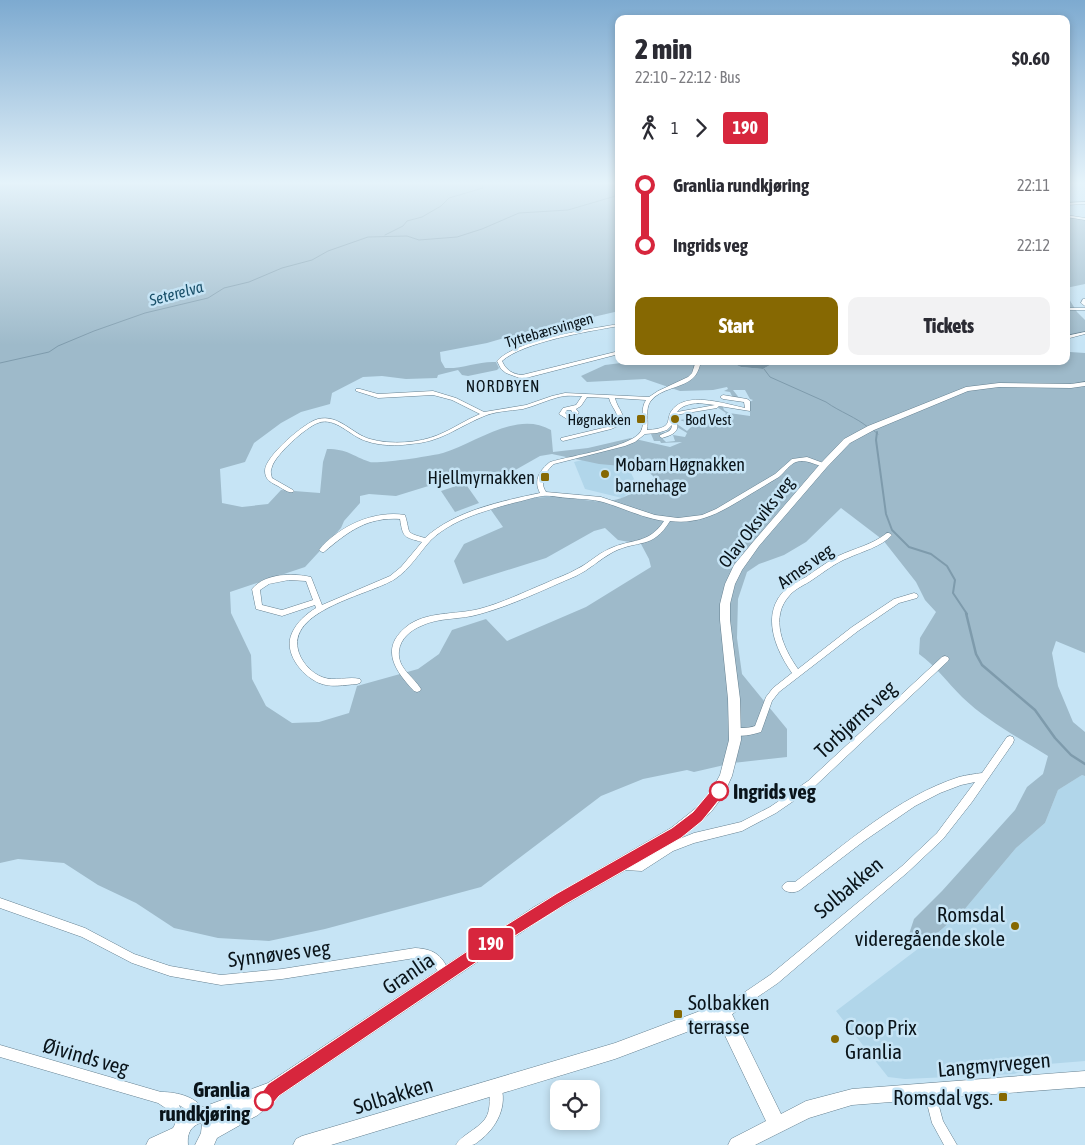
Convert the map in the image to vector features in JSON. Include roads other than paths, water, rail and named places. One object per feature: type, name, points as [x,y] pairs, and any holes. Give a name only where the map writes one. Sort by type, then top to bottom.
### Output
[{"type":"street","points":[[1085,300],[1083,302],[1085,305]]},
{"type":"street","points":[[1070,309],[1085,309]]},
{"type":"street","name":"Tyttebærsvingen","points":[[615,326],[522,348],[503,355],[499,361],[503,370],[509,374],[522,377],[615,353]]},
{"type":"street","points":[[1070,337],[1085,333]]},
{"type":"street","points":[[644,432],[646,428],[646,406],[650,399],[690,378],[697,365]]},
{"type":"street","name":"Olav Oksviks veg","points":[[622,865],[676,833],[706,808],[718,792],[732,758],[735,732],[725,628],[725,604],[730,584],[744,559],[824,465],[847,441],[858,434],[966,389],[999,385],[1071,386],[1085,384]]},
{"type":"street","points":[[358,390],[384,396],[433,393],[454,399],[484,414]]},
{"type":"street","points":[[291,491],[270,478],[268,468],[276,455],[315,422],[327,419],[336,421],[356,436],[368,440],[387,443],[415,443],[446,435],[484,414],[528,406],[558,395],[650,399]]},
{"type":"street","points":[[574,410],[582,404],[585,395]]},
{"type":"street","points":[[563,439],[600,431],[621,423],[622,417],[612,402],[612,397]]},
{"type":"street","points":[[544,494],[539,487],[540,479],[546,468],[552,464],[629,443],[644,432],[666,430],[670,427],[673,416],[679,406],[686,403],[703,403],[748,410],[747,402],[722,397]]},
{"type":"street","points":[[662,436],[671,433],[675,428],[673,416]]},
{"type":"street","points":[[318,606],[308,579],[299,577],[276,580],[262,584],[256,589],[259,606],[282,613],[318,606],[391,578],[408,564],[434,533],[457,520],[509,502],[544,494],[601,499],[668,520],[703,517],[718,511],[776,475],[794,460],[806,459],[824,465]]},
{"type":"street","points":[[322,550],[353,525],[393,516],[403,517],[404,532],[409,536],[426,542]]},
{"type":"street","points":[[416,689],[399,670],[395,656],[396,646],[401,636],[408,629],[432,619],[477,613],[498,606],[581,570],[601,555],[616,548],[650,540],[659,534],[668,520]]},
{"type":"street","name":"Arnes veg","points":[[796,674],[783,653],[777,636],[776,620],[782,599],[791,590],[836,561],[877,545],[889,535]]},
{"type":"street","points":[[735,732],[746,733],[758,729],[770,696],[855,629],[896,602],[914,596]]},
{"type":"street","points":[[318,606],[294,634],[293,644],[300,664],[318,680],[332,683],[357,681]]},
{"type":"street","name":"Torbjørns veg","points":[[622,865],[642,866],[670,847],[694,838],[742,826],[773,810],[811,784],[945,659]]},
{"type":"street","name":"Solbakken","points":[[302,1145],[615,1051],[700,1019],[723,1014],[774,979],[904,869],[940,836],[969,799],[1010,740]]},
{"type":"street","name":"Solbakken","points":[[787,887],[797,887],[911,802],[969,777],[983,777]]},
{"type":"street","name":"Granlia","points":[[209,1140],[236,1119],[264,1101],[274,1090],[539,912],[622,865]]},
{"type":"street","name":"Synnøves veg","points":[[0,903],[85,933],[132,958],[170,971],[221,980],[282,974],[415,953],[428,954],[436,958],[446,975]]},
{"type":"street","points":[[723,1014],[777,1124]]},
{"type":"street","name":"Øivinds veg","points":[[0,1051],[161,1098],[179,1099],[189,1102],[202,1114]]},
{"type":"street","name":"Langmyrvegen","points":[[737,1145],[806,1110],[835,1100],[852,1097],[1085,1079]]},
{"type":"street","points":[[462,1145],[488,1128],[493,1120],[497,1102],[496,1087]]},
{"type":"street","name":"Granlia","points":[[155,1145],[180,1136],[190,1117],[274,1090]]},
{"type":"street","points":[[930,1092],[938,1123],[951,1145]]},
{"type":"street","points":[[161,1098],[174,1107],[180,1136]]},
{"type":"street","name":"Granlia","points":[[202,1114],[210,1121],[209,1140]]},
{"type":"waterway","name":"Seterelva","points":[[0,363],[49,352],[58,346],[94,331],[145,313],[208,298],[224,288],[249,282],[282,268],[312,260],[328,251],[367,237]]},
{"type":"waterway","name":"Seterelva","points":[[411,237],[419,240],[452,237]]},
{"type":"waterway","points":[[764,369],[770,377],[826,402],[869,428]]},
{"type":"waterway","points":[[873,430],[877,433]]},
{"type":"waterway","points":[[877,433],[876,440],[886,514],[892,530],[909,547],[931,554],[947,566],[955,580],[953,593],[967,614]]},
{"type":"waterway","points":[[966,613],[976,654],[982,665],[1035,710],[1055,738],[1071,755],[1085,764]]},
{"type":"place","name":"Høgnakken","points":[[641,419]]},
{"type":"place","name":"Bod Vest","points":[[675,419]]},
{"type":"place","name":"Mobarn Høgnakken barnehage","points":[[605,474]]},
{"type":"place","name":"Hjellmyrnakken","points":[[545,477]]},
{"type":"place","name":"Ingrids veg","points":[[719,791]]},
{"type":"place","name":"Romsdal videregående skole","points":[[1015,926]]},
{"type":"place","name":"Solbakken terrasse","points":[[678,1014]]},
{"type":"place","name":"Coop Prix Granlia","points":[[835,1039]]},
{"type":"place","name":"Romsdal vgs.","points":[[1003,1097]]},
{"type":"place","name":"Granlia rundkjøring","points":[[264,1101]]},
{"type":"district","name":"NORDBYEN","points":[[503,386]]}]
